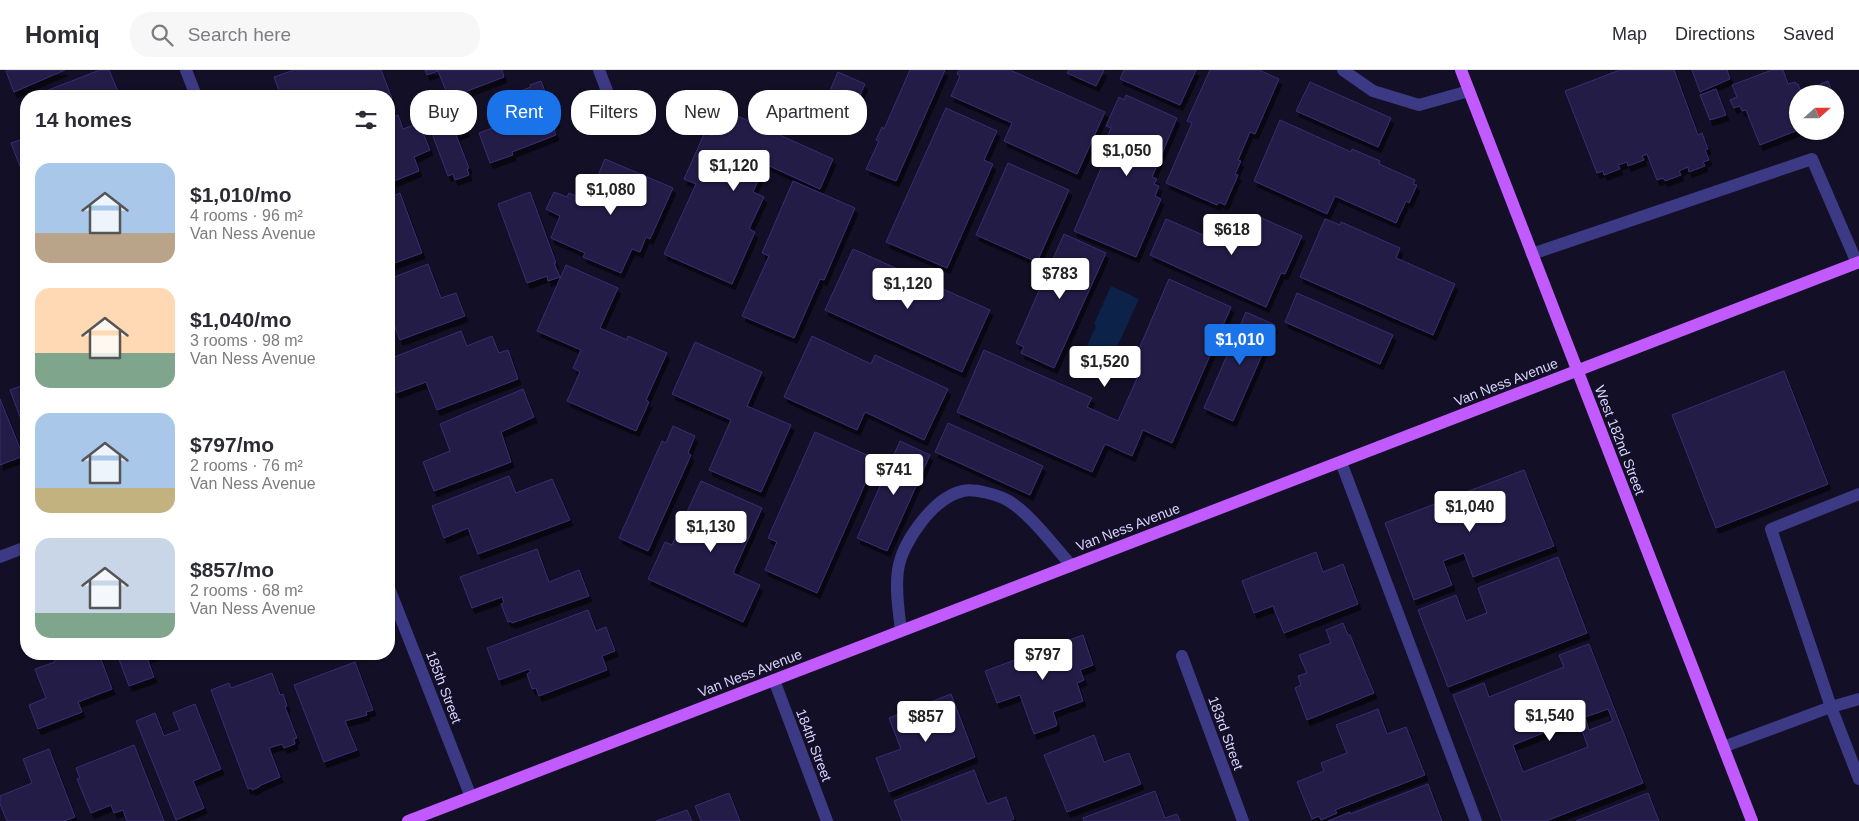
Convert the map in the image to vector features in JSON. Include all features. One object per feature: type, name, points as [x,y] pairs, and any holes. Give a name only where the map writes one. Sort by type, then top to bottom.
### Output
[{"type":"main road","name":"West 182nd Street","points":[[1461,70],[1752,821]]},
{"type":"main road","name":"Van Ness Avenue","points":[[408,821],[1858,263]]},
{"type":"street","points":[[186,70],[194,90]]},
{"type":"street","points":[[599,70],[607,90]]},
{"type":"street","points":[[1343,70],[1373,91],[1419,106],[1469,91]]},
{"type":"street","points":[[1532,254],[1812,159],[1858,263]]},
{"type":"street","points":[[1341,462],[1476,821]]},
{"type":"street","points":[[901,631],[897,587],[898,569],[905,549],[931,510],[945,499],[963,490],[984,492],[1007,500],[1024,513],[1071,565]]},
{"type":"street","points":[[1859,494],[1771,529],[1831,707],[1859,779]]},
{"type":"street","points":[[0,557],[20,549]]},
{"type":"street","name":"185th Street","points":[[395,603],[471,797]]},
{"type":"street","name":"183rd Street","points":[[1182,656],[1243,821]]},
{"type":"street","name":"184th Street","points":[[774,680],[827,821]]},
{"type":"street","points":[[1723,747],[1831,707],[1859,699]]},
{"type":"water","points":[[1111,286],[1139,299],[1110,362],[1102,359],[1098,366],[1081,359]]},
{"type":"building","points":[[65,70],[14,92],[6,71]]},
{"type":"building","points":[[100,70],[109,70],[117,90],[48,90]]},
{"type":"building","points":[[294,70],[381,70],[389,90],[279,90],[274,77]]},
{"type":"building","points":[[425,70],[502,70],[504,77],[470,90],[446,90],[438,71],[427,75]]},
{"type":"building","points":[[910,70],[945,70],[896,181],[866,169],[879,141],[876,140],[882,127],[884,129]]},
{"type":"building","points":[[959,70],[1010,70],[1105,112],[1077,174],[1004,141],[1012,123],[951,96],[960,76],[957,74]]},
{"type":"building","points":[[1069,70],[1104,70],[1096,86],[1067,73]]},
{"type":"building","points":[[1124,70],[1196,70],[1180,105],[1120,79]]},
{"type":"building","points":[[1210,70],[1259,70],[1279,79],[1255,134],[1250,132],[1238,160],[1241,161],[1235,174],[1238,175],[1225,205],[1219,202],[1217,205],[1166,183],[1192,123],[1187,121]]},
{"type":"building","points":[[1620,70],[1674,70],[1698,135],[1702,133],[1708,149],[1705,150],[1709,160],[1703,162],[1705,166],[1689,172],[1688,167],[1679,171],[1681,175],[1665,181],[1663,178],[1657,180],[1647,154],[1642,156],[1644,160],[1628,166],[1627,162],[1618,165],[1620,169],[1604,175],[1603,171],[1597,173],[1565,91]]},
{"type":"building","points":[[1692,70],[1727,70],[1730,79],[1700,92]]},
{"type":"building","points":[[1772,70],[1783,70],[1788,84],[1795,82],[1798,85],[1789,85],[1789,134],[1760,145],[1746,110],[1742,111],[1740,106],[1734,108],[1730,100],[1737,97],[1732,85]]},
{"type":"building","points":[[838,72],[865,84],[862,90],[830,90]]},
{"type":"building","points":[[541,81],[544,90],[523,90],[531,87],[530,85]]},
{"type":"building","points":[[1828,81],[1830,85],[1818,85]]},
{"type":"building","points":[[1310,82],[1391,118],[1378,147],[1296,111]]},
{"type":"building","points":[[1716,89],[1726,115],[1710,120],[1700,95]]},
{"type":"building","points":[[1126,95],[1177,118],[1152,177],[1157,179],[1154,184],[1159,186],[1155,196],[1161,199],[1136,257],[1074,231],[1102,166],[1097,162],[1111,128],[1106,126],[1119,97],[1124,100]]},
{"type":"building","points":[[946,108],[997,131],[984,160],[993,164],[947,268],[886,242]]},
{"type":"building","points":[[398,115],[403,129],[410,126],[410,135],[424,135],[430,150],[414,157],[419,171],[395,181],[395,116]]},
{"type":"building","points":[[738,116],[748,121],[748,135],[780,135],[833,159],[820,189],[765,164],[753,192],[764,197],[749,229],[755,232],[732,284],[664,254],[696,184],[684,179],[704,135],[738,135]]},
{"type":"building","points":[[1280,120],[1351,152],[1352,149],[1380,161],[1379,164],[1415,180],[1413,184],[1417,185],[1409,203],[1406,201],[1396,223],[1335,196],[1327,214],[1254,181]]},
{"type":"building","points":[[487,130],[487,135],[556,135],[512,152],[513,155],[490,163],[479,133]]},
{"type":"building","points":[[433,135],[456,135],[469,168],[467,169],[469,175],[455,180],[453,174],[448,176]]},
{"type":"building","points":[[20,140],[20,166],[11,143]]},
{"type":"building","points":[[605,159],[673,188],[650,239],[646,237],[640,252],[632,249],[621,273],[583,257],[585,253],[551,238],[560,216],[546,209],[554,192],[567,197],[569,193],[587,201]]},
{"type":"building","points":[[1008,163],[1069,190],[1037,262],[976,235]]},
{"type":"building","points":[[793,181],[855,208],[824,280],[820,279],[794,338],[742,316],[769,256],[762,253]]},
{"type":"building","points":[[530,192],[560,277],[548,281],[547,276],[527,283],[498,204]]},
{"type":"building","points":[[400,193],[422,253],[395,263],[395,195]]},
{"type":"building","points":[[1255,215],[1302,236],[1285,274],[1281,273],[1266,307],[1150,255],[1166,219],[1210,238],[1217,224],[1245,236]]},
{"type":"building","points":[[1325,219],[1340,225],[1341,222],[1400,248],[1396,258],[1455,284],[1433,335],[1300,277]]},
{"type":"building","points":[[1064,234],[1106,253],[1054,368],[1021,353],[1024,347],[1016,343]]},
{"type":"building","points":[[853,249],[990,310],[962,372],[825,310]]},
{"type":"building","points":[[428,264],[441,298],[456,293],[465,316],[400,340],[395,327],[395,277]]},
{"type":"building","points":[[566,265],[618,288],[600,328],[627,340],[628,336],[667,353],[646,400],[649,402],[636,431],[567,401],[580,372],[573,368],[581,350],[537,331]]},
{"type":"building","points":[[1169,279],[1231,307],[1172,443],[1143,430],[1132,456],[1105,444],[1092,472],[957,412],[984,350],[1092,398],[1087,407],[1118,421],[1139,374],[1130,370]]},
{"type":"building","points":[[1297,293],[1393,335],[1380,364],[1285,322]]},
{"type":"building","points":[[1246,312],[1275,325],[1233,421],[1204,408]]},
{"type":"building","points":[[461,331],[467,346],[492,336],[499,353],[508,350],[518,379],[437,410],[426,382],[396,393],[395,357]]},
{"type":"building","points":[[812,336],[871,364],[875,355],[948,389],[924,440],[865,412],[857,430],[784,397]]},
{"type":"building","points":[[695,342],[762,372],[747,406],[791,425],[761,492],[709,470],[731,420],[672,394]]},
{"type":"building","points":[[1784,371],[1828,484],[1716,528],[1672,415]]},
{"type":"building","points":[[20,386],[20,417],[10,390]]},
{"type":"building","points":[[523,389],[534,417],[501,432],[511,462],[434,491],[423,462],[450,451],[440,424]]},
{"type":"building","points":[[0,399],[20,449],[20,457],[0,465]]},
{"type":"building","points":[[948,423],[1043,466],[1030,495],[935,452]]},
{"type":"building","points":[[673,426],[695,436],[688,453],[691,455],[648,551],[619,538],[662,441],[666,443]]},
{"type":"building","points":[[815,432],[876,459],[817,593],[765,570],[777,542],[768,538]]},
{"type":"building","points":[[900,441],[930,455],[887,551],[857,538]]},
{"type":"building","points":[[1524,470],[1554,546],[1473,577],[1464,553],[1443,561],[1452,585],[1414,600],[1385,523]]},
{"type":"building","points":[[509,476],[516,493],[552,479],[570,520],[478,554],[468,528],[444,538],[432,506]]},
{"type":"building","points":[[701,481],[762,508],[733,573],[760,585],[743,622],[648,579],[665,542],[672,545]]},
{"type":"building","points":[[537,549],[549,582],[579,570],[589,596],[512,623],[511,621],[508,622],[501,604],[504,603],[502,597],[472,608],[460,577]]},
{"type":"building","points":[[1316,552],[1323,572],[1343,564],[1358,604],[1284,633],[1273,606],[1254,613],[1242,581]]},
{"type":"building","points":[[1558,557],[1587,633],[1448,687],[1418,610],[1456,595],[1466,621],[1487,613],[1478,588]]},
{"type":"building","points":[[588,610],[596,631],[606,627],[615,651],[602,656],[607,670],[539,696],[536,688],[532,689],[527,674],[531,672],[529,669],[499,680],[487,648]]},
{"type":"building","points":[[1343,623],[1348,635],[1350,635],[1374,693],[1307,720],[1295,688],[1301,685],[1298,676],[1307,673],[1299,655],[1331,643],[1326,630]]},
{"type":"building","points":[[1083,635],[1093,665],[1080,670],[1084,680],[1077,683],[1083,701],[1053,712],[1056,726],[1034,734],[1020,695],[997,703],[985,671]]},
{"type":"building","points":[[1589,644],[1643,783],[1546,821],[1502,821],[1453,695],[1484,683],[1489,697],[1564,667],[1559,655]],"holes":[[[1608,709],[1613,721],[1589,730],[1585,717]],[[1578,719],[1588,747],[1523,772],[1513,745]]]},
{"type":"building","points":[[54,660],[101,660],[112,689],[78,702],[82,712],[38,729],[29,705],[46,698],[35,669],[55,662]]},
{"type":"building","points":[[119,660],[148,660],[154,677],[129,686]]},
{"type":"building","points":[[355,662],[373,710],[366,712],[367,715],[345,721],[357,750],[324,762],[294,685]]},
{"type":"building","points":[[272,673],[280,695],[283,694],[287,706],[285,707],[297,738],[294,739],[295,744],[284,748],[282,744],[269,748],[280,777],[252,790],[251,788],[248,789],[211,690],[229,683],[231,688]]},
{"type":"building","points":[[951,694],[975,757],[889,792],[876,758],[901,749],[889,718]]},
{"type":"building","points":[[195,704],[221,769],[193,781],[204,808],[176,820],[136,721],[155,713],[164,736],[180,730],[173,713]]},
{"type":"building","points":[[1378,709],[1387,734],[1406,727],[1425,775],[1335,810],[1337,813],[1321,820],[1319,816],[1312,819],[1297,782],[1324,771],[1321,763],[1347,753],[1336,725]]},
{"type":"building","points":[[1094,735],[1104,762],[1129,753],[1141,784],[1067,812],[1044,755]]},
{"type":"building","points":[[134,745],[164,821],[127,821],[123,810],[114,813],[111,805],[91,813],[77,779],[80,778],[76,768]]},
{"type":"building","points":[[49,749],[75,817],[64,821],[7,821],[0,804],[0,796],[32,783],[23,759]]},
{"type":"building","points":[[974,770],[987,804],[1006,797],[1014,819],[1009,821],[902,821],[894,801]]},
{"type":"building","points":[[1428,784],[1442,821],[1328,821],[1350,812],[1350,814]]},
{"type":"building","points":[[1155,791],[1165,818],[1177,814],[1180,821],[1084,821],[1083,818]]},
{"type":"building","points":[[729,793],[740,821],[701,821],[695,806]]},
{"type":"building","points":[[1648,793],[1659,821],[1576,821]]},
{"type":"building","points":[[687,810],[692,821],[656,821]]}]
